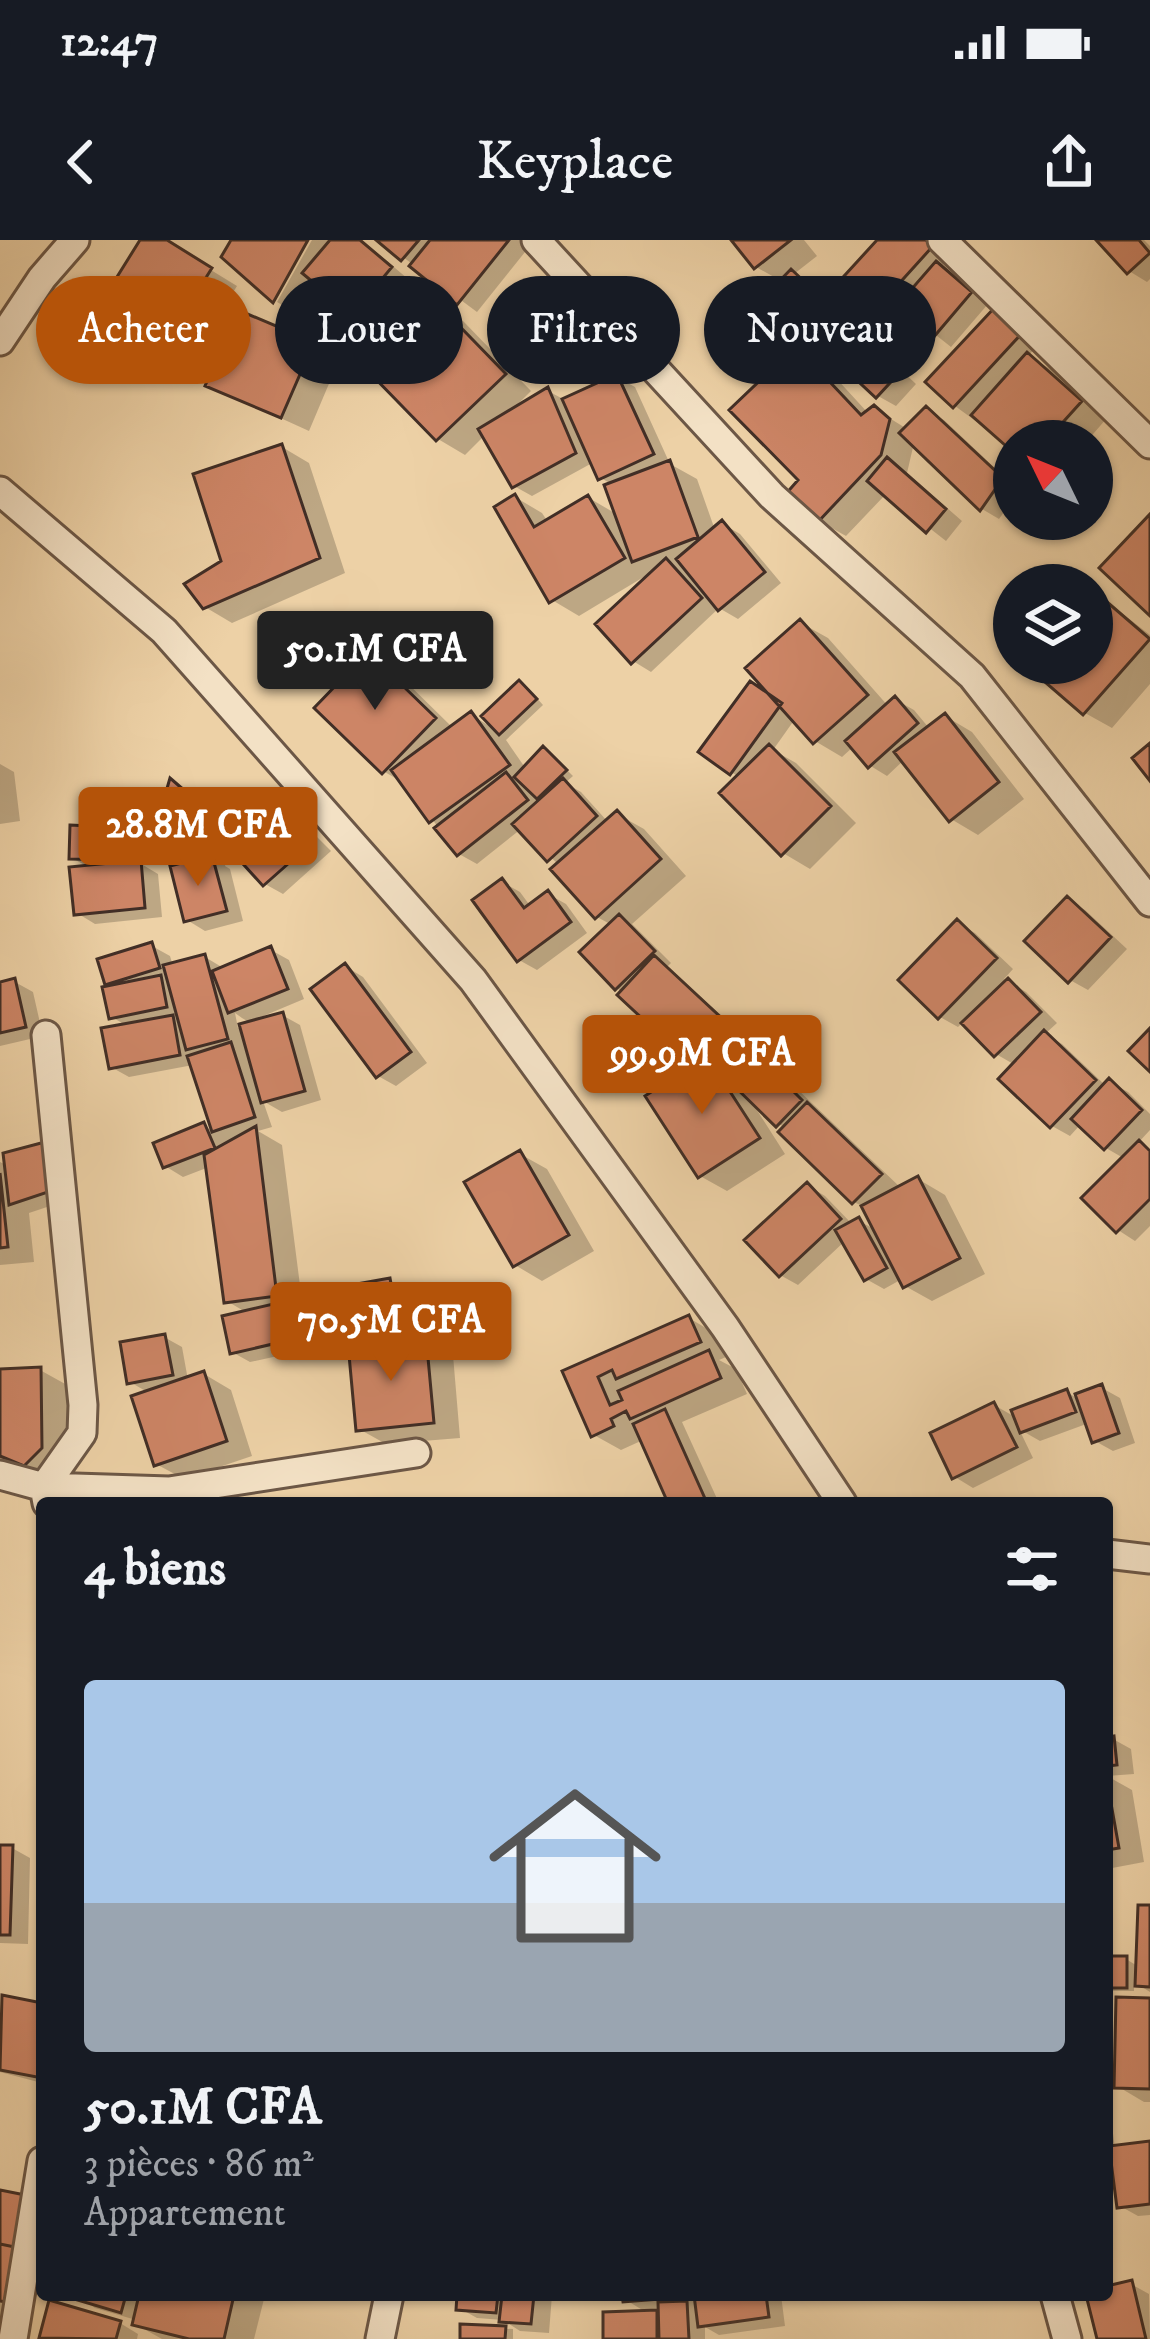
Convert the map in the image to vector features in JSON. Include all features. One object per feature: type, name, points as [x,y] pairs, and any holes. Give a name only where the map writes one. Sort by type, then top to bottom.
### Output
[{"type":"street","points":[[0,340],[42,278],[75,240]]},
{"type":"street","points":[[536,240],[772,496],[972,676],[1150,902]]},
{"type":"street","points":[[942,240],[1150,444]]},
{"type":"street","points":[[0,491],[164,631],[473,980],[724,1328],[838,1497]]},
{"type":"street","points":[[46,1036],[82,1419],[82,1433],[46,1495]]},
{"type":"street","points":[[0,1474],[46,1495],[169,1492],[416,1454]]},
{"type":"street","points":[[1113,1555],[1150,1559]]},
{"type":"street","points":[[13,2339],[36,2198]]},
{"type":"street","points":[[380,2339],[388,2301]]},
{"type":"street","points":[[1057,2301],[1067,2339]]},
{"type":"building","points":[[140,240],[167,240],[212,268],[207,276],[118,276]]},
{"type":"building","points":[[231,240],[308,240],[288,276],[275,276],[273,303],[251,284],[251,276],[242,276],[221,257]]},
{"type":"building","points":[[330,240],[360,240],[392,267],[384,276],[302,273]]},
{"type":"building","points":[[376,240],[419,240],[401,261]]},
{"type":"building","points":[[430,240],[509,240],[463,298],[463,276],[421,276],[409,266]]},
{"type":"building","points":[[731,240],[791,240],[754,269]]},
{"type":"building","points":[[877,240],[926,240],[933,246],[906,276],[844,276]]},
{"type":"building","points":[[1096,240],[1139,240],[1150,253],[1127,274]]},
{"type":"building","points":[[936,261],[972,292],[936,334],[936,276],[923,276]]},
{"type":"building","points":[[996,306],[1024,331],[953,408],[927,384],[936,384],[936,370]]},
{"type":"building","points":[[251,315],[275,326],[275,384],[296,384],[281,418],[205,386],[251,384]]},
{"type":"building","points":[[463,330],[487,354],[487,384],[496,384],[436,441],[381,384],[463,384]]},
{"type":"building","points":[[1027,352],[1082,401],[1065,420],[993,420],[993,434],[971,415]]},
{"type":"building","points":[[595,384],[622,384],[654,454],[598,480],[562,399]]},
{"type":"building","points":[[756,384],[832,384],[861,415],[874,405],[890,419],[881,455],[817,523],[784,496],[798,480],[729,410]]},
{"type":"building","points":[[861,384],[889,384],[876,398]]},
{"type":"building","points":[[548,387],[576,453],[512,488],[478,429]]},
{"type":"building","points":[[926,406],[993,469],[993,492],[980,511],[899,433]]},
{"type":"building","points":[[282,444],[320,558],[203,609],[184,584],[221,561],[193,474]]},
{"type":"building","points":[[887,457],[946,509],[926,533],[867,481]]},
{"type":"building","points":[[670,460],[698,537],[632,562],[604,485]]},
{"type":"building","points":[[515,494],[534,527],[588,495],[625,558],[549,603],[494,507]]},
{"type":"building","points":[[1150,514],[1150,616],[1113,581],[1113,564],[1103,564]]},
{"type":"building","points":[[722,520],[765,572],[718,611],[676,559]]},
{"type":"building","points":[[666,558],[702,598],[631,664],[595,624]]},
{"type":"building","points":[[1113,607],[1150,639],[1113,681]]},
{"type":"building","points":[[800,619],[868,695],[813,744],[745,668]]},
{"type":"building","points":[[368,652],[436,718],[382,774],[314,708]]},
{"type":"building","points":[[519,680],[537,699],[499,735],[481,716]]},
{"type":"building","points":[[750,681],[782,703],[730,775],[698,752]]},
{"type":"building","points":[[1047,684],[1110,684],[1083,715]]},
{"type":"building","points":[[895,696],[918,723],[868,768],[845,741]]},
{"type":"building","points":[[471,711],[510,765],[429,823],[391,770]]},
{"type":"building","points":[[945,713],[999,782],[949,822],[894,752]]},
{"type":"building","points":[[1150,743],[1150,781],[1132,758]]},
{"type":"building","points":[[769,744],[831,806],[781,856],[719,793]]},
{"type":"building","points":[[543,746],[567,770],[537,799],[514,777]]},
{"type":"building","points":[[506,772],[528,800],[457,856],[434,828]]},
{"type":"building","points":[[170,778],[192,797],[220,803],[208,854],[180,857],[149,851]]},
{"type":"building","points":[[563,778],[597,816],[547,862],[512,824]]},
{"type":"building","points":[[617,810],[661,859],[595,919],[550,869]]},
{"type":"building","points":[[295,819],[315,840],[263,886],[244,865]]},
{"type":"building","points":[[70,825],[127,828],[126,860],[69,859]]},
{"type":"building","points":[[212,855],[227,911],[184,922],[170,866]]},
{"type":"building","points":[[141,860],[145,908],[74,915],[69,867]]},
{"type":"building","points":[[502,878],[524,908],[548,890],[571,922],[517,962],[472,900]]},
{"type":"building","points":[[1067,896],[1111,937],[1068,983],[1024,941]]},
{"type":"building","points":[[619,914],[655,951],[615,990],[579,952]]},
{"type":"building","points":[[957,919],[997,958],[938,1019],[898,980]]},
{"type":"building","points":[[152,942],[160,968],[105,985],[97,959]]},
{"type":"building","points":[[271,946],[288,989],[228,1013],[212,971]]},
{"type":"building","points":[[205,954],[228,1039],[186,1050],[163,965]]},
{"type":"building","points":[[654,955],[727,1023],[690,1063],[617,995]]},
{"type":"building","points":[[345,963],[411,1052],[376,1078],[310,989]]},
{"type":"building","points":[[161,975],[167,1007],[109,1019],[102,987]]},
{"type":"building","points":[[15,978],[26,1027],[0,1033],[0,982]]},
{"type":"building","points":[[1008,978],[1041,1012],[994,1057],[961,1023]]},
{"type":"building","points":[[283,1012],[305,1091],[261,1103],[239,1024]]},
{"type":"building","points":[[173,1015],[180,1055],[109,1069],[101,1028]]},
{"type":"building","points":[[1150,1028],[1150,1072],[1128,1051]]},
{"type":"building","points":[[1044,1030],[1096,1080],[1050,1128],[998,1079]]},
{"type":"building","points":[[231,1042],[255,1117],[212,1132],[187,1056]]},
{"type":"building","points":[[754,1052],[802,1100],[776,1127],[727,1079]]},
{"type":"building","points":[[707,1056],[760,1138],[698,1178],[645,1096]]},
{"type":"building","points":[[1109,1078],[1142,1110],[1104,1150],[1071,1119]]},
{"type":"building","points":[[807,1102],[882,1174],[852,1204],[778,1132]]},
{"type":"building","points":[[204,1122],[215,1148],[163,1168],[153,1143]]},
{"type":"building","points":[[256,1126],[277,1296],[224,1303],[204,1155]]},
{"type":"building","points":[[1139,1140],[1150,1151],[1150,1199],[1116,1233],[1081,1198]]},
{"type":"building","points":[[45,1142],[48,1192],[9,1205],[3,1153]]},
{"type":"building","points":[[520,1150],[569,1235],[513,1267],[464,1182]]},
{"type":"building","points":[[0,1173],[8,1247],[0,1248]]},
{"type":"building","points":[[918,1176],[960,1258],[903,1288],[861,1206]]},
{"type":"building","points":[[807,1182],[841,1219],[779,1277],[744,1240]]},
{"type":"building","points":[[859,1217],[887,1268],[864,1281],[835,1230]]},
{"type":"building","points":[[390,1278],[398,1324],[326,1336],[318,1291]]},
{"type":"building","points":[[312,1295],[320,1333],[230,1354],[222,1316]]},
{"type":"building","points":[[689,1315],[701,1342],[616,1379],[612,1370],[598,1377],[610,1405],[622,1400],[618,1391],[709,1350],[721,1378],[630,1419],[626,1411],[611,1419],[614,1426],[591,1437],[562,1371]]},
{"type":"building","points":[[165,1334],[173,1375],[127,1384],[120,1342]]},
{"type":"building","points":[[426,1336],[434,1423],[356,1431],[348,1344]]},
{"type":"building","points":[[41,1367],[42,1448],[24,1466],[0,1456],[0,1369]]},
{"type":"building","points":[[204,1371],[227,1441],[154,1466],[131,1396]]},
{"type":"building","points":[[1102,1384],[1119,1433],[1092,1443],[1075,1394]]},
{"type":"building","points":[[1067,1389],[1076,1412],[1020,1433],[1011,1410]]},
{"type":"building","points":[[994,1402],[1017,1447],[952,1479],[930,1433]]},
{"type":"building","points":[[665,1409],[704,1497],[665,1497],[633,1424]]},
{"type":"building","points":[[1113,1814],[1119,1848],[1113,1849]]},
{"type":"building","points":[[0,1845],[13,1845],[10,1935],[0,1935]]},
{"type":"building","points":[[1138,1905],[1150,1905],[1150,1987],[1135,1986]]},
{"type":"building","points":[[1113,1956],[1127,1956],[1127,1988],[1113,1988]]},
{"type":"building","points":[[2,1995],[36,2002],[36,2077],[0,2070]]},
{"type":"building","points":[[1116,1997],[1150,1998],[1150,2089],[1114,2088]]},
{"type":"building","points":[[1150,2141],[1150,2204],[1117,2208],[1113,2146]]},
{"type":"building","points":[[0,2190],[30,2196],[19,2248],[0,2244]]},
{"type":"building","points":[[0,2244],[24,2249],[13,2303],[0,2301]]},
{"type":"building","points":[[1132,2280],[1146,2339],[1097,2339],[1088,2301],[1113,2301],[1113,2285]]},
{"type":"building","points":[[49,2301],[121,2321],[116,2339],[39,2338]]},
{"type":"building","points":[[81,2301],[124,2301],[121,2313]]},
{"type":"building","points":[[138,2301],[233,2301],[224,2339],[189,2339],[132,2325]]},
{"type":"building","points":[[457,2301],[497,2301],[496,2313],[456,2310]]},
{"type":"building","points":[[501,2301],[533,2301],[531,2324],[499,2322]]},
{"type":"building","points":[[687,2301],[689,2339],[659,2339],[658,2302]]},
{"type":"building","points":[[695,2301],[767,2301],[769,2317],[698,2327]]},
{"type":"building","points":[[657,2310],[657,2339],[603,2339],[603,2312]]},
{"type":"building","points":[[460,2324],[506,2326],[505,2339],[460,2339]]}]
